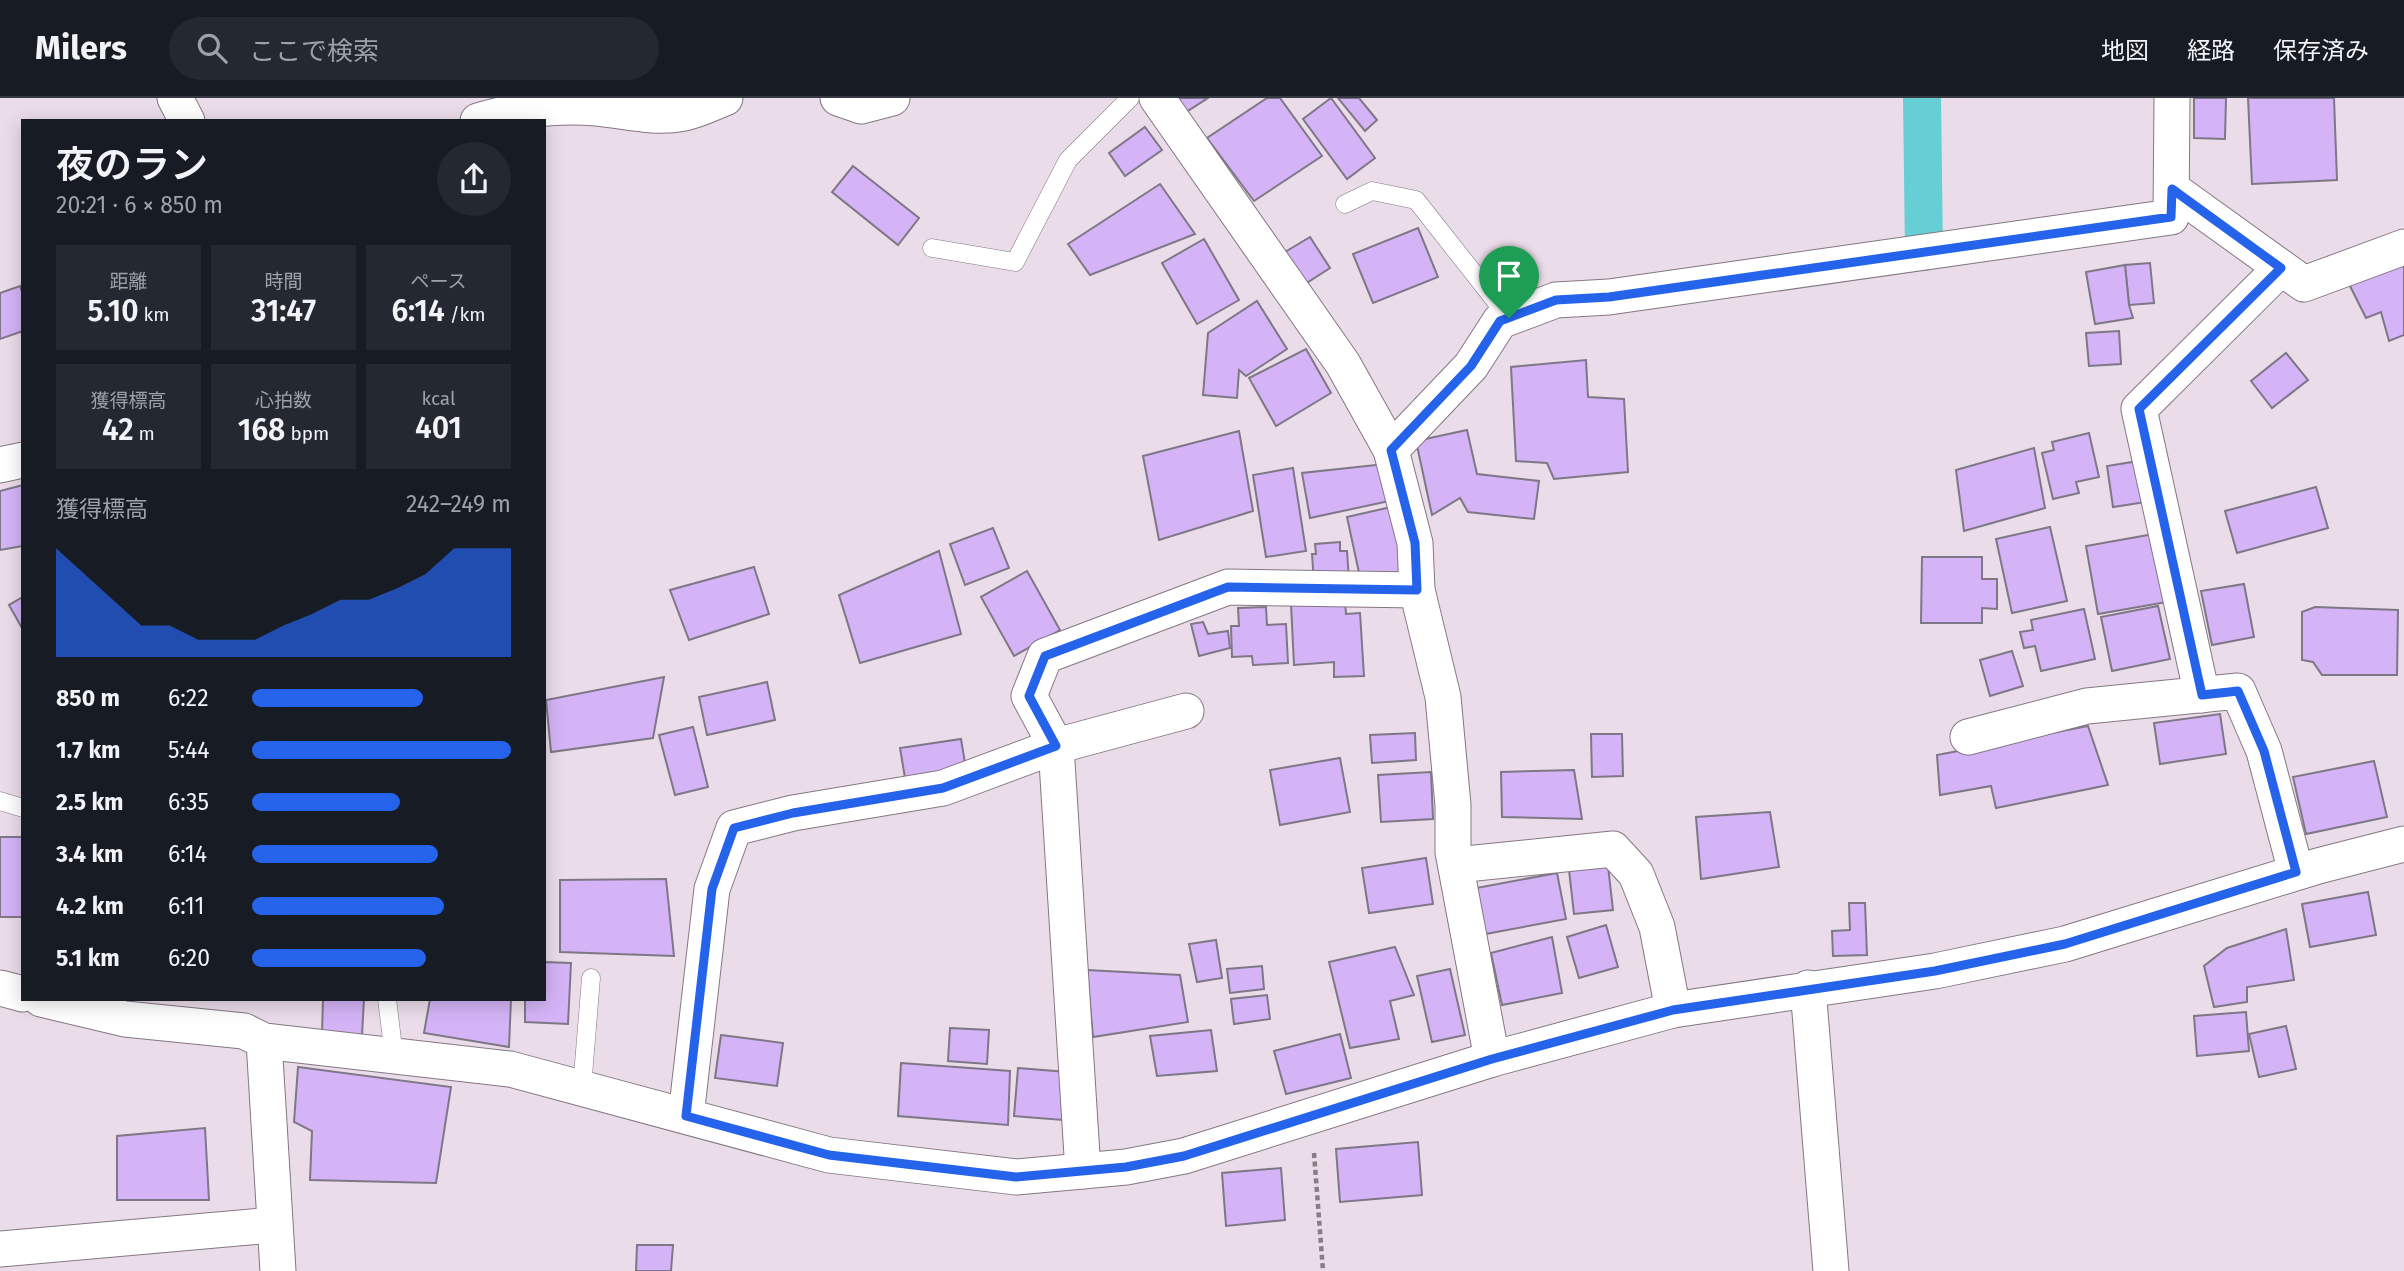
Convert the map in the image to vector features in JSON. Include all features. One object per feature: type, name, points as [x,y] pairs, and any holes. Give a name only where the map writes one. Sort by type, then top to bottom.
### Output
[{"type":"street","points":[[175,98],[186,119]]},
{"type":"street","points":[[484,119],[509,111],[548,108],[597,108],[643,116],[684,113],[725,98]]},
{"type":"street","points":[[838,98],[861,106],[892,98]]},
{"type":"street","points":[[1157,98],[1343,364],[1391,450],[1415,543],[1417,590],[1443,697],[1456,865],[1492,1059]]},
{"type":"street","points":[[1391,450],[1471,366],[1500,321],[1556,300],[1609,297],[2171,217],[2172,98]]},
{"type":"street","points":[[2172,189],[2304,284],[2404,247]]},
{"type":"street","points":[[2202,695],[2139,409],[2281,268]]},
{"type":"street","points":[[0,465],[21,460]]},
{"type":"street","points":[[1083,1171],[1056,746],[1029,696],[1045,656],[1228,587],[1417,590]]},
{"type":"street","points":[[1968,737],[2087,706],[2238,691],[2264,751],[2296,872]]},
{"type":"street","points":[[686,1116],[712,889],[734,828],[806,810],[943,788],[1056,746],[1186,711]]},
{"type":"street","points":[[49,1001],[125,1019],[200,1013],[264,1041],[510,1069],[829,1155],[1016,1177],[1083,1171],[1184,1156],[1492,1059],[1673,1010],[1935,971],[2065,944],[2296,872],[2404,844]]},
{"type":"street","points":[[1456,865],[1613,849],[1636,874],[1657,927],[1673,1010]]},
{"type":"street","points":[[0,988],[21,993]]},
{"type":"street","points":[[1808,988],[1831,1271]]},
{"type":"street","points":[[264,1041],[273,1225],[278,1271]]},
{"type":"street","points":[[0,1249],[273,1225]]},
{"type":"lane","points":[[932,248],[1016,262],[1068,160],[1130,98]]},
{"type":"lane","points":[[1345,204],[1372,191],[1416,200],[1509,318]]},
{"type":"lane","points":[[0,802],[21,807]]},
{"type":"lane","points":[[582,1088],[591,978]]},
{"type":"lane","points":[[387,1001],[394,1056]]},
{"type":"path","points":[[1311,1117],[1323,1271]]},
{"type":"building","points":[[1173,98],[1208,98],[1183,114]]},
{"type":"building","points":[[1267,98],[1280,98],[1322,156],[1254,201],[1207,138]]},
{"type":"building","points":[[1331,98],[1375,158],[1347,179],[1303,119]]},
{"type":"building","points":[[1338,98],[1359,98],[1377,120],[1365,131]]},
{"type":"building","points":[[2194,98],[2226,98],[2225,139],[2194,138]]},
{"type":"building","points":[[2248,98],[2334,98],[2337,180],[2252,184]]},
{"type":"building","points":[[1145,127],[1162,150],[1125,176],[1109,153]]},
{"type":"building","points":[[853,166],[919,218],[898,245],[832,192]]},
{"type":"building","points":[[1160,184],[1195,234],[1090,275],[1068,244]]},
{"type":"building","points":[[1418,228],[1438,277],[1373,303],[1353,254]]},
{"type":"building","points":[[1310,237],[1330,268],[1305,284],[1285,252]]},
{"type":"building","points":[[1204,239],[1239,300],[1197,324],[1162,263]]},
{"type":"building","points":[[2150,263],[2154,303],[2129,305],[2125,265]]},
{"type":"building","points":[[2404,263],[2404,335],[2389,341],[2381,312],[2366,318],[2348,282]]},
{"type":"building","points":[[2125,265],[2133,318],[2095,324],[2086,272]]},
{"type":"building","points":[[20,286],[21,289],[21,332],[0,339],[0,293]]},
{"type":"building","points":[[1257,301],[1287,349],[1246,376],[1239,370],[1237,398],[1203,395],[1208,333]]},
{"type":"building","points":[[2119,331],[2121,364],[2089,366],[2086,333]]},
{"type":"building","points":[[1306,349],[1331,393],[1276,426],[1249,378]]},
{"type":"building","points":[[2286,353],[2308,380],[2272,408],[2251,381]]},
{"type":"building","points":[[1586,360],[1588,397],[1624,399],[1628,472],[1554,479],[1547,463],[1516,461],[1511,367]]},
{"type":"building","points":[[1467,430],[1477,474],[1539,481],[1534,519],[1468,512],[1460,498],[1432,515],[1416,441]]},
{"type":"building","points":[[1239,431],[1253,511],[1159,540],[1143,456]]},
{"type":"building","points":[[2089,433],[2099,477],[2076,482],[2079,493],[2053,499],[2042,453],[2054,450],[2052,442]]},
{"type":"building","points":[[2034,448],[2045,508],[1964,531],[1956,470]]},
{"type":"building","points":[[2139,461],[2146,502],[2113,507],[2107,466]]},
{"type":"building","points":[[1385,464],[1394,500],[1310,518],[1302,473]]},
{"type":"building","points":[[1293,468],[1306,551],[1266,557],[1253,475]]},
{"type":"building","points":[[21,486],[21,546],[0,550],[0,491]]},
{"type":"building","points":[[2316,487],[2328,528],[2237,553],[2225,511]]},
{"type":"building","points":[[1391,507],[1405,573],[1361,582],[1347,517]]},
{"type":"building","points":[[2050,527],[2067,601],[2012,613],[1996,539]]},
{"type":"building","points":[[993,528],[1009,568],[965,585],[950,544]]},
{"type":"building","points":[[2154,534],[2167,602],[2098,614],[2086,546]]},
{"type":"building","points":[[1340,542],[1340,551],[1347,551],[1349,580],[1314,583],[1312,554],[1316,554],[1315,544]]},
{"type":"building","points":[[939,551],[961,634],[860,663],[839,595]]},
{"type":"building","points":[[1922,557],[1982,557],[1982,579],[1997,579],[1997,609],[1982,608],[1982,623],[1921,623]]},
{"type":"building","points":[[754,567],[769,614],[689,640],[670,590]]},
{"type":"building","points":[[1027,571],[1060,630],[1014,656],[981,597]]},
{"type":"building","points":[[2244,584],[2254,637],[2212,645],[2201,591]]},
{"type":"building","points":[[21,598],[21,626],[9,605]]},
{"type":"building","points":[[1345,600],[1346,614],[1360,613],[1364,676],[1334,677],[1334,662],[1294,665],[1291,604]]},
{"type":"building","points":[[2158,606],[2170,659],[2112,671],[2101,617]]},
{"type":"building","points":[[1266,607],[1267,625],[1286,624],[1288,663],[1253,665],[1252,656],[1232,657],[1231,626],[1239,626],[1238,608]]},
{"type":"building","points":[[2315,607],[2398,610],[2397,675],[2322,675],[2313,662],[2302,660],[2302,612]]},
{"type":"building","points":[[2084,609],[2095,659],[2041,671],[2035,646],[2024,648],[2020,632],[2033,630],[2031,620]]},
{"type":"building","points":[[1203,622],[1208,634],[1228,631],[1230,648],[1199,656],[1191,624]]},
{"type":"building","points":[[2012,651],[2023,686],[1990,696],[1980,660]]},
{"type":"building","points":[[664,677],[653,738],[551,752],[546,700]]},
{"type":"building","points":[[767,682],[775,720],[707,735],[699,697]]},
{"type":"building","points":[[2220,714],[2226,754],[2160,764],[2154,723]]},
{"type":"building","points":[[2088,726],[2108,785],[1996,808],[1991,786],[1940,795],[1937,755]]},
{"type":"building","points":[[693,727],[708,787],[675,795],[659,735]]},
{"type":"building","points":[[1415,733],[1416,760],[1372,763],[1370,735]]},
{"type":"building","points":[[1591,734],[1622,734],[1623,776],[1592,777]]},
{"type":"building","points":[[961,739],[966,769],[905,778],[900,748]]},
{"type":"building","points":[[1340,758],[1350,812],[1280,825],[1270,770]]},
{"type":"building","points":[[2374,761],[2387,817],[2306,834],[2293,777]]},
{"type":"building","points":[[1574,770],[1582,819],[1502,817],[1501,772]]},
{"type":"building","points":[[1431,772],[1433,819],[1381,822],[1378,775]]},
{"type":"building","points":[[1770,812],[1779,867],[1701,879],[1696,817]]},
{"type":"building","points":[[0,837],[21,837],[21,917],[0,917]]},
{"type":"building","points":[[1426,858],[1433,904],[1369,913],[1362,868]]},
{"type":"building","points":[[1608,866],[1613,910],[1574,914],[1569,870]]},
{"type":"building","points":[[1557,873],[1566,919],[1480,935],[1471,889]]},
{"type":"building","points":[[666,879],[674,956],[560,952],[560,880]]},
{"type":"building","points":[[2368,892],[2376,935],[2310,947],[2302,904]]},
{"type":"building","points":[[1849,903],[1865,903],[1867,955],[1833,956],[1832,931],[1850,930]]},
{"type":"building","points":[[1606,925],[1618,967],[1579,978],[1567,937]]},
{"type":"building","points":[[2286,929],[2294,980],[2247,987],[2247,1002],[2214,1007],[2204,966],[2227,948]]},
{"type":"building","points":[[1552,937],[1562,993],[1502,1005],[1491,953]]},
{"type":"building","points":[[1216,940],[1222,978],[1197,982],[1189,944]]},
{"type":"building","points":[[1395,947],[1414,995],[1390,1001],[1399,1039],[1350,1048],[1329,962]]},
{"type":"building","points":[[546,962],[571,963],[568,1024],[525,1022],[525,1001],[546,1001]]},
{"type":"building","points":[[1262,966],[1264,989],[1230,993],[1227,969]]},
{"type":"building","points":[[1450,969],[1465,1035],[1432,1042],[1417,976]]},
{"type":"building","points":[[1087,970],[1180,975],[1188,1022],[1093,1037]]},
{"type":"building","points":[[1267,995],[1270,1019],[1234,1024],[1231,999]]},
{"type":"building","points":[[323,1001],[364,1001],[362,1035],[322,1033]]},
{"type":"building","points":[[430,1001],[511,1001],[509,1047],[424,1033]]},
{"type":"building","points":[[2246,1012],[2249,1051],[2197,1056],[2194,1016]]},
{"type":"building","points":[[2286,1026],[2296,1069],[2259,1077],[2249,1034]]},
{"type":"building","points":[[950,1028],[989,1030],[987,1064],[948,1061]]},
{"type":"building","points":[[1211,1030],[1217,1071],[1157,1076],[1150,1036]]},
{"type":"building","points":[[1340,1034],[1351,1078],[1286,1094],[1274,1051]]},
{"type":"building","points":[[721,1035],[783,1043],[777,1086],[715,1078]]},
{"type":"building","points":[[901,1063],[1010,1071],[1008,1125],[898,1116]]},
{"type":"building","points":[[298,1067],[451,1087],[436,1183],[310,1180],[312,1131],[294,1122]]},
{"type":"building","points":[[1018,1068],[1067,1072],[1063,1120],[1014,1116]]},
{"type":"building","points":[[205,1128],[209,1200],[117,1200],[117,1136]]},
{"type":"building","points":[[1418,1142],[1422,1195],[1340,1202],[1336,1149]]},
{"type":"building","points":[[1281,1168],[1285,1220],[1226,1226],[1222,1173]]},
{"type":"building","points":[[637,1245],[673,1245],[671,1271],[636,1271]]},
{"type":"waterway","points":[[1922,98],[1924,252]]},
{"type":"route","points":[[2172,189],[2281,268],[2139,409],[2202,695],[2238,691],[2264,751],[2296,872],[2065,944],[1935,971],[1673,1010],[1492,1059],[1184,1156],[1126,1167],[1016,1177],[829,1155],[686,1116],[712,889],[734,828],[860,800],[943,788],[1056,746],[1029,696],[1045,656],[1228,587],[1417,590],[1415,543],[1391,450],[1471,366],[1500,321],[1509,318],[1556,300],[1609,297],[2171,217],[2172,189]]}]
